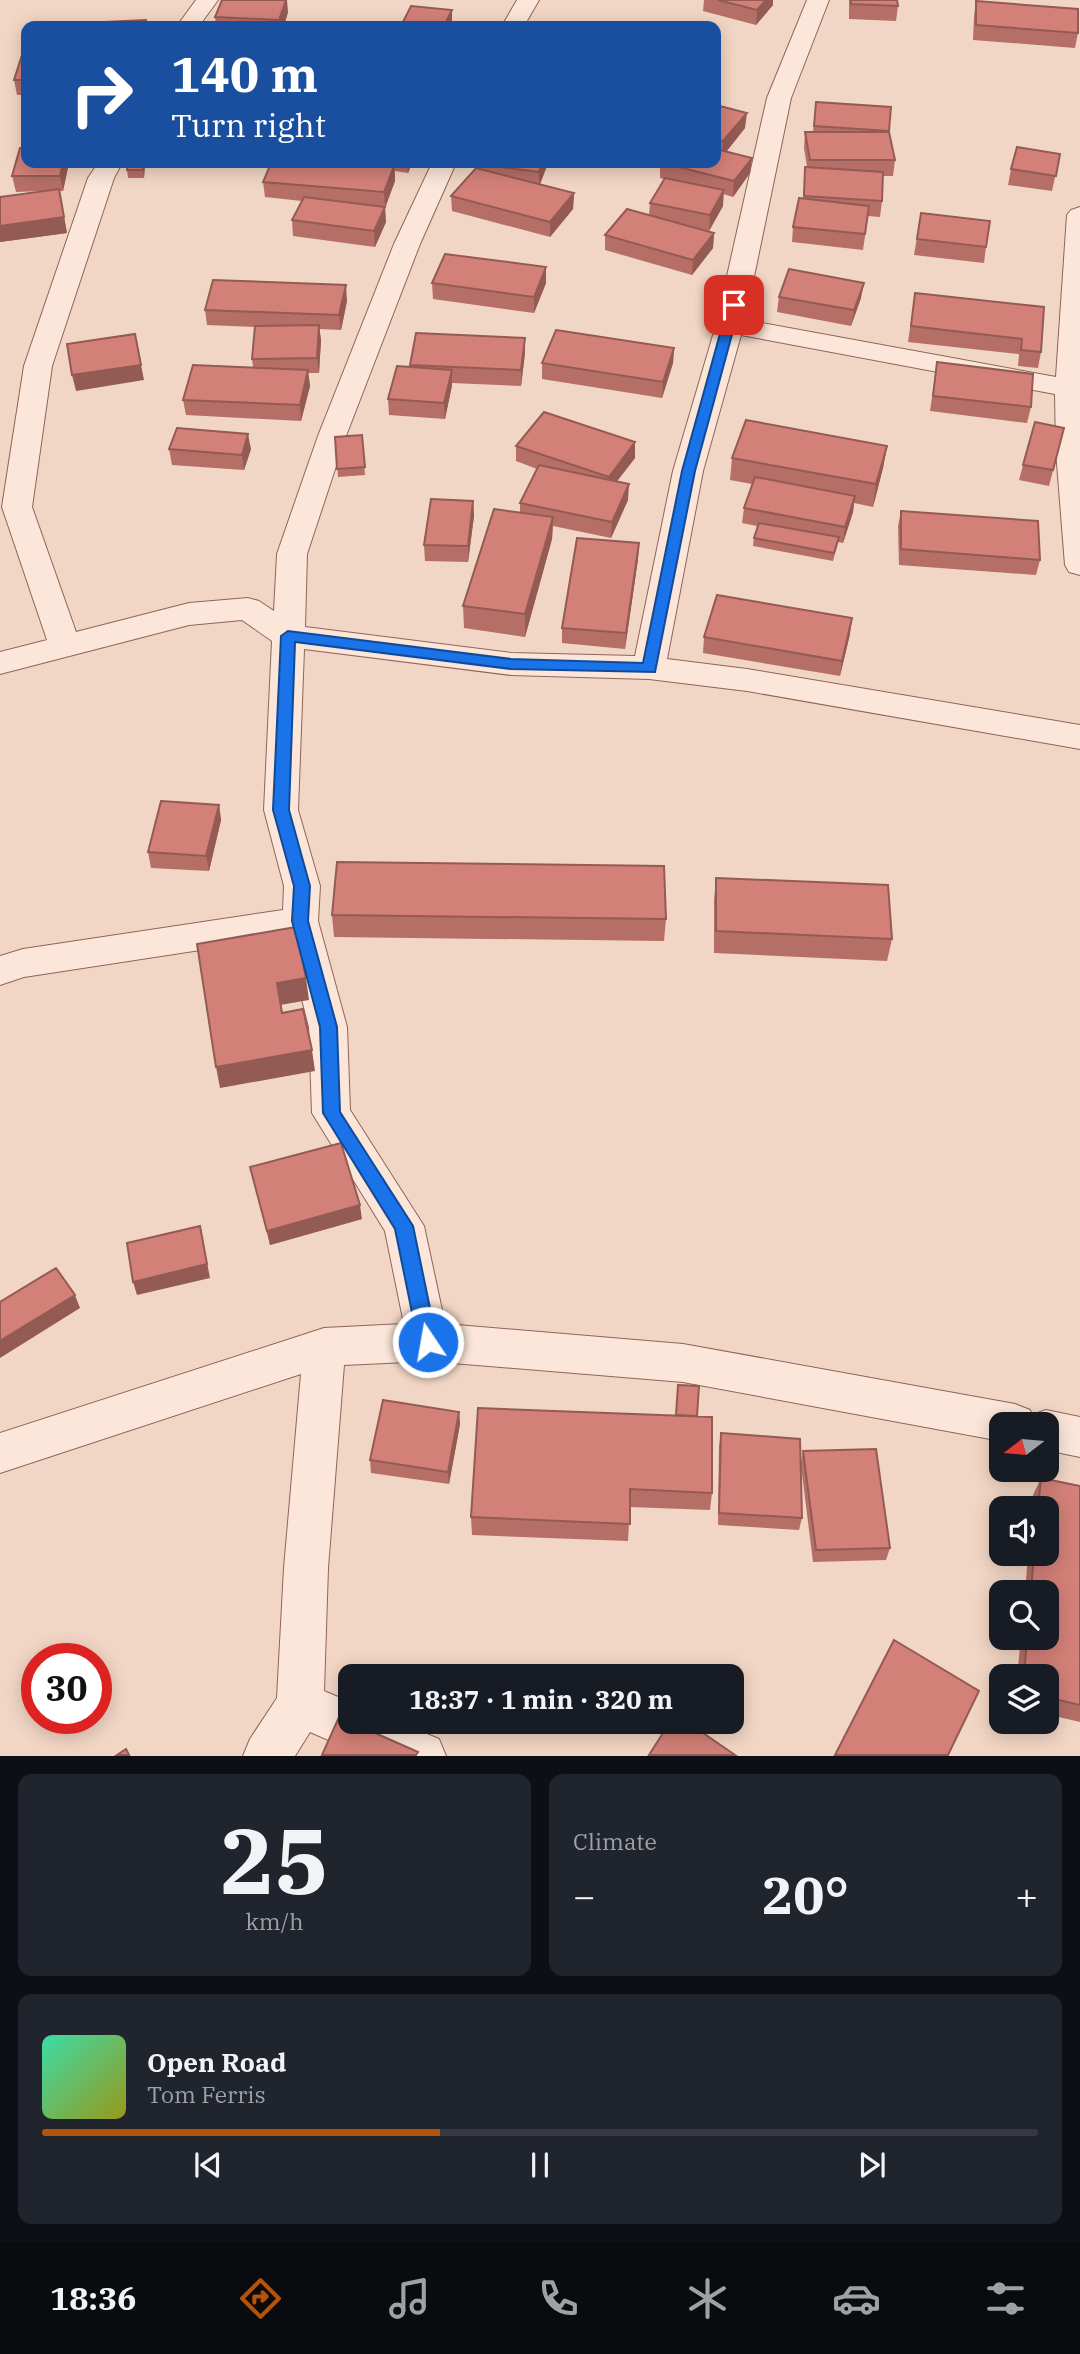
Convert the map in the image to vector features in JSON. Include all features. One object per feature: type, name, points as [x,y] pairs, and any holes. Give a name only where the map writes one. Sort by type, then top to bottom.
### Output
[{"type":"street","points":[[192,21],[208,0]]},
{"type":"street","points":[[516,21],[528,0]]},
{"type":"street","points":[[649,668],[688,471],[730,325],[779,98],[818,0]]},
{"type":"street","points":[[65,645],[17,507],[38,366],[101,177],[107,168]]},
{"type":"street","points":[[428,1342],[404,1226],[331,1113],[328,1027],[300,921],[302,886],[281,810],[292,554],[337,423],[407,244],[442,168]]},
{"type":"street","points":[[1080,215],[1069,388],[1070,451],[1080,565]]},
{"type":"street","points":[[730,325],[1069,388]]},
{"type":"street","points":[[0,663],[189,614],[248,609],[288,636],[511,664],[649,668],[747,680],[1080,737]]},
{"type":"street","points":[[0,971],[23,963],[300,921]]},
{"type":"street","points":[[0,1453],[324,1347],[428,1342],[683,1363],[989,1419]]},
{"type":"street","points":[[267,1755],[300,1704],[306,1568],[324,1347]]},
{"type":"street","points":[[1059,1433],[1080,1437]]},
{"type":"street","points":[[300,1704],[422,1755]]},
{"type":"building","points":[[222,0],[286,0],[279,20],[215,17]]},
{"type":"building","points":[[718,0],[766,0],[757,10]]},
{"type":"building","points":[[851,0],[897,0],[898,6],[851,4]]},
{"type":"building","points":[[976,1],[1078,9],[1078,33],[976,25]]},
{"type":"building","points":[[411,6],[452,10],[446,21],[404,21]]},
{"type":"building","points":[[21,58],[21,80],[14,80]]},
{"type":"building","points":[[816,102],[891,107],[889,131],[814,126]]},
{"type":"building","points":[[721,106],[747,113],[723,141]]},
{"type":"building","points":[[805,132],[889,132],[895,160],[810,160]]},
{"type":"building","points":[[1017,147],[1060,154],[1056,176],[1011,169]]},
{"type":"building","points":[[20,148],[21,168],[62,168],[60,176],[12,176]]},
{"type":"building","points":[[721,150],[752,158],[734,181],[683,168],[721,168]]},
{"type":"building","points":[[805,167],[883,172],[882,201],[804,196]]},
{"type":"building","points":[[127,168],[143,168],[143,170]]},
{"type":"building","points":[[269,168],[393,168],[384,192],[263,182]]},
{"type":"building","points":[[476,168],[574,193],[550,222],[451,196]]},
{"type":"building","points":[[508,168],[540,168],[539,172]]},
{"type":"building","points":[[665,178],[724,190],[710,215],[650,203]]},
{"type":"building","points":[[59,189],[64,217],[0,226],[0,197]]},
{"type":"building","points":[[304,197],[385,207],[374,231],[292,220]]},
{"type":"building","points":[[799,198],[869,206],[865,234],[793,227]]},
{"type":"building","points":[[627,209],[714,233],[693,260],[605,235]]},
{"type":"building","points":[[921,213],[990,221],[986,247],[917,239]]},
{"type":"building","points":[[445,254],[546,267],[534,297],[432,283]]},
{"type":"building","points":[[789,269],[864,283],[854,310],[779,297]]},
{"type":"building","points":[[213,280],[346,285],[339,315],[205,310]]},
{"type":"building","points":[[915,293],[1044,307],[1041,352],[1021,350],[1022,339],[911,326]]},
{"type":"building","points":[[319,325],[317,358],[252,359],[255,326]]},
{"type":"building","points":[[556,330],[674,348],[663,382],[542,363]]},
{"type":"building","points":[[416,333],[525,338],[521,370],[410,365]]},
{"type":"building","points":[[135,334],[141,365],[72,375],[67,344]]},
{"type":"building","points":[[937,362],[1033,374],[1031,407],[933,396]]},
{"type":"building","points":[[193,365],[308,370],[300,405],[183,400]]},
{"type":"building","points":[[397,366],[452,370],[444,403],[388,399]]},
{"type":"building","points":[[544,412],[635,442],[609,477],[516,446]]},
{"type":"building","points":[[746,420],[887,446],[876,484],[732,458]]},
{"type":"building","points":[[1035,422],[1064,428],[1053,470],[1023,465]]},
{"type":"building","points":[[177,428],[248,434],[242,455],[169,449]]},
{"type":"building","points":[[362,435],[365,467],[337,469],[335,437]]},
{"type":"building","points":[[539,465],[629,484],[612,522],[520,503]]},
{"type":"building","points":[[755,477],[855,496],[845,527],[744,508]]},
{"type":"building","points":[[431,499],[473,501],[468,546],[424,545]]},
{"type":"building","points":[[494,509],[553,517],[525,614],[463,606]]},
{"type":"building","points":[[901,511],[1038,521],[1040,560],[901,549]]},
{"type":"building","points":[[759,523],[839,537],[834,553],[754,538]]},
{"type":"building","points":[[577,538],[639,543],[626,633],[562,628]]},
{"type":"building","points":[[717,595],[852,618],[842,661],[704,637]]},
{"type":"building","points":[[161,801],[219,805],[206,856],[148,852]]},
{"type":"building","points":[[337,862],[664,866],[666,919],[332,915]]},
{"type":"building","points":[[716,878],[888,885],[892,939],[716,931]]},
{"type":"building","points":[[296,927],[306,978],[277,983],[282,1013],[303,1009],[312,1050],[216,1067],[197,944]]},
{"type":"building","points":[[341,1143],[360,1205],[267,1231],[250,1167]]},
{"type":"building","points":[[200,1226],[207,1264],[133,1282],[127,1243]]},
{"type":"building","points":[[56,1268],[75,1295],[0,1341],[0,1302]]},
{"type":"building","points":[[678,1385],[699,1386],[697,1416],[676,1415]]},
{"type":"building","points":[[383,1400],[459,1412],[448,1472],[370,1460]]},
{"type":"building","points":[[478,1408],[712,1417],[712,1493],[630,1489],[630,1524],[471,1517]]},
{"type":"building","points":[[721,1433],[800,1439],[802,1518],[719,1513]]},
{"type":"building","points":[[876,1449],[890,1548],[816,1550],[803,1451]]},
{"type":"building","points":[[1041,1482],[1059,1482],[1080,1486],[1080,1705],[1059,1700],[1059,1664],[1025,1664],[1026,1650],[1059,1650],[1059,1580],[1032,1580],[1033,1566],[1059,1566],[1059,1496],[1039,1496]]},
{"type":"building","points":[[894,1640],[979,1691],[948,1755],[835,1755]]},
{"type":"building","points":[[338,1719],[338,1734],[377,1734],[418,1752],[416,1755],[322,1755]]},
{"type":"building","points":[[662,1734],[704,1734],[735,1755],[649,1755]]},
{"type":"building","points":[[126,1749],[129,1755],[117,1755]]},
{"type":"route","points":[[428,1342],[404,1226],[331,1113],[328,1027],[300,921],[302,886],[281,810],[288,636],[511,664],[649,668],[688,471],[734,305]]}]
